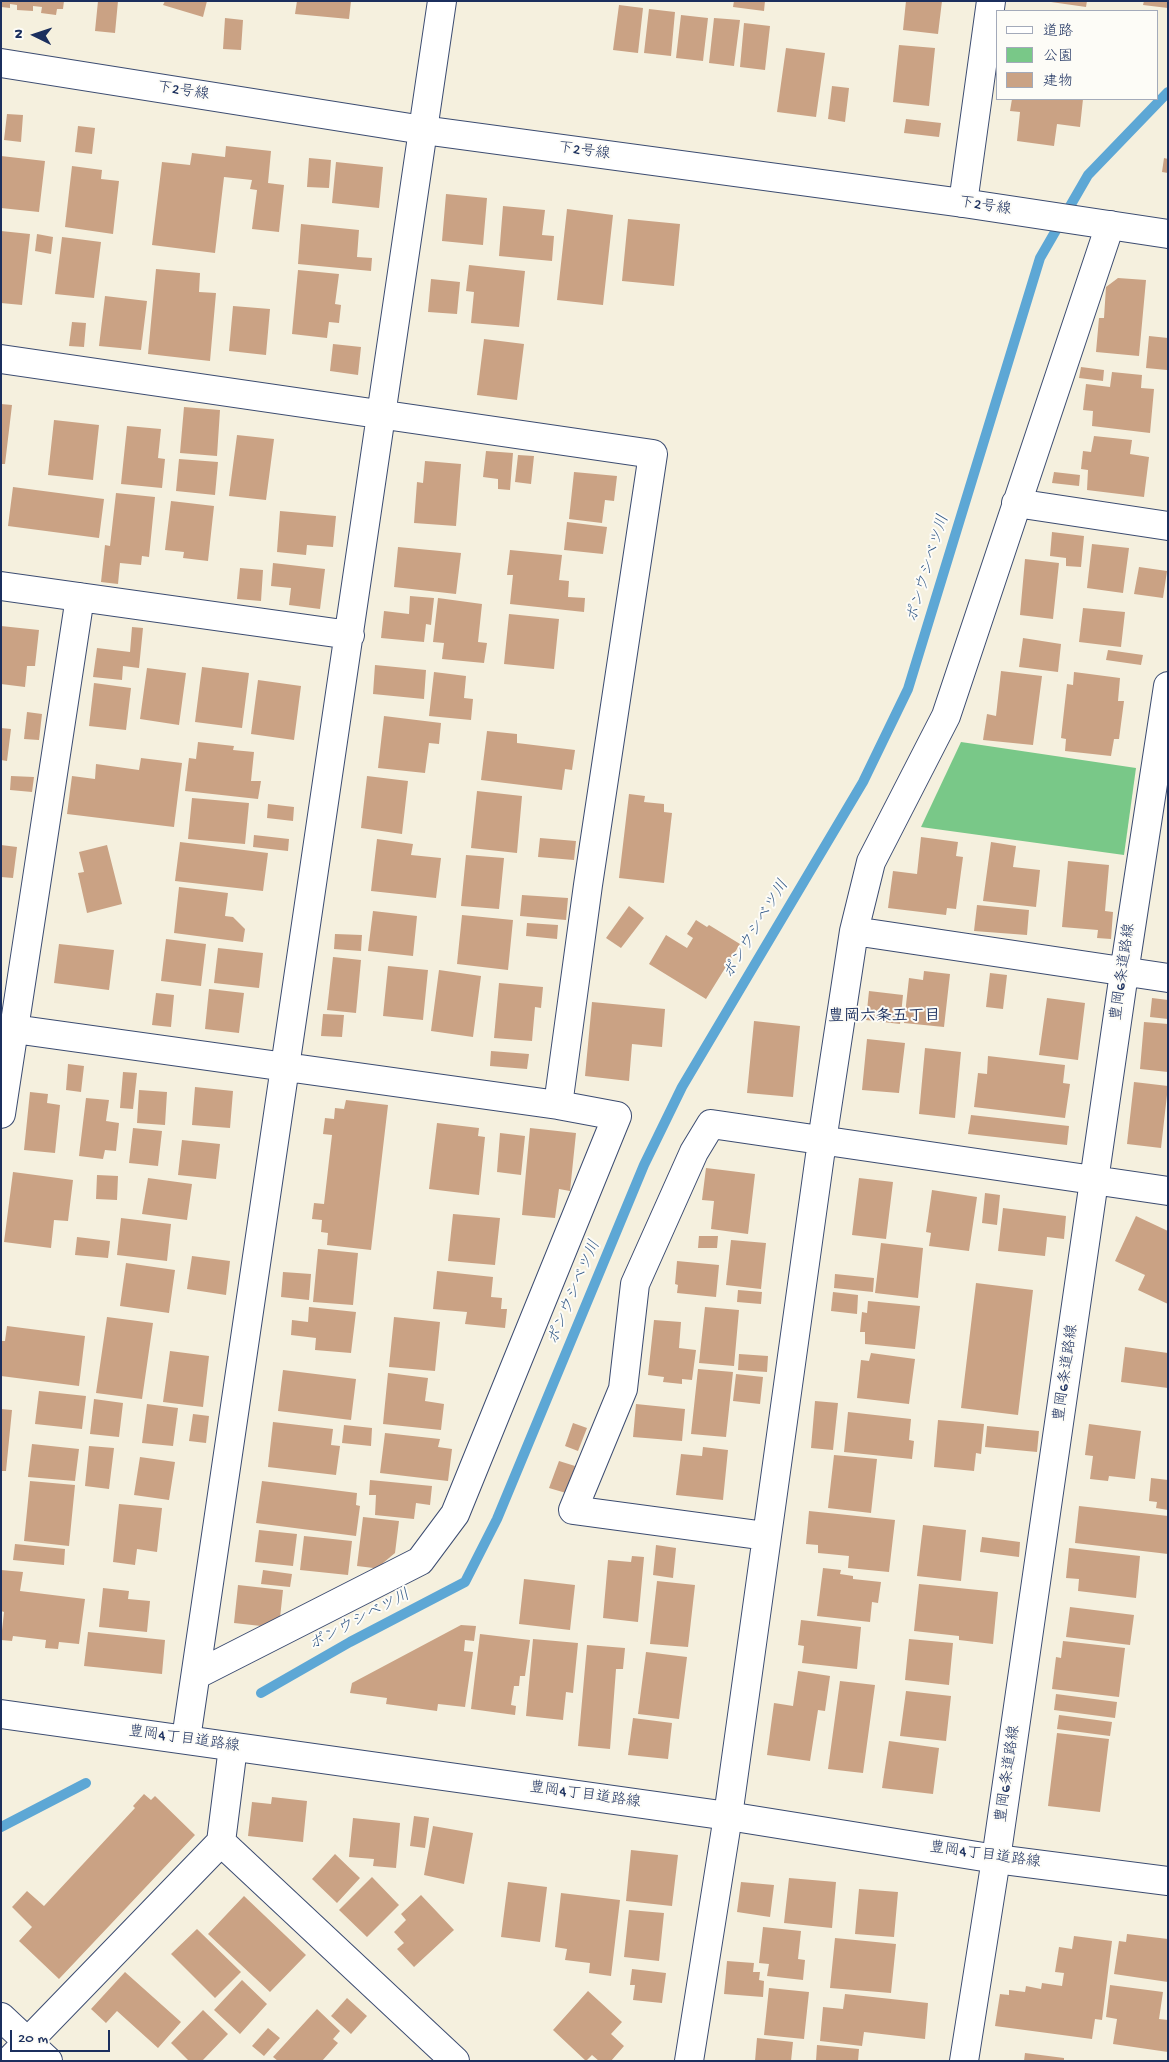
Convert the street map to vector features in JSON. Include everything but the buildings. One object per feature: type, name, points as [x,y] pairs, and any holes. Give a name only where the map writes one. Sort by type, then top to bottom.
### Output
[{"type":"street","points":[[186,1739],[442,1]]},
{"type":"street","points":[[963,203],[991,1]]},
{"type":"street","name":"下2号線","points":[[1,63],[424,130],[963,203],[1168,234]]},
{"type":"street","points":[[689,2061],[728,1816],[822,1141],[854,931],[871,862],[946,716],[1016,503],[1098,223]]},
{"type":"street","points":[[1,359],[654,454],[588,885],[558,1105]]},
{"type":"street","points":[[1016,503],[1168,526]]},
{"type":"street","points":[[1,586],[350,635]]},
{"type":"street","points":[[1,1114],[80,597]]},
{"type":"street","name":"豊岡6条道路線","points":[[964,2061],[996,1858],[1124,973],[1168,686]]},
{"type":"street","points":[[854,931],[1124,973],[1168,978]]},
{"type":"street","points":[[14,1029],[558,1105],[617,1116],[455,1514],[420,1561],[196,1675]]},
{"type":"street","points":[[766,1536],[573,1510],[623,1389],[635,1284],[694,1152],[711,1124],[1168,1191]]},
{"type":"street","name":"豊岡4丁目道路線","points":[[1,1714],[728,1816],[996,1858],[1168,1881]]},
{"type":"street","points":[[18,2051],[221,1842],[233,1747]]},
{"type":"street","points":[[221,1842],[455,2061]]},
{"type":"street","points":[[1,2017],[18,2051],[48,2061]]},
{"type":"green space","points":[[961,742],[1136,768],[1124,855],[921,827]]},
{"type":"waterway","name":"ポンウシベツ川","points":[[261,1693],[350,1642],[465,1582],[497,1519],[644,1165],[682,1087],[863,782],[908,689],[1040,258],[1088,175],[1168,92]]},
{"type":"waterway","name":"ポンウシベツ川","points":[[1,1827],[86,1783]]},
{"type":"district","name":"豊岡六条五丁目","points":[[884,1018]]}]
